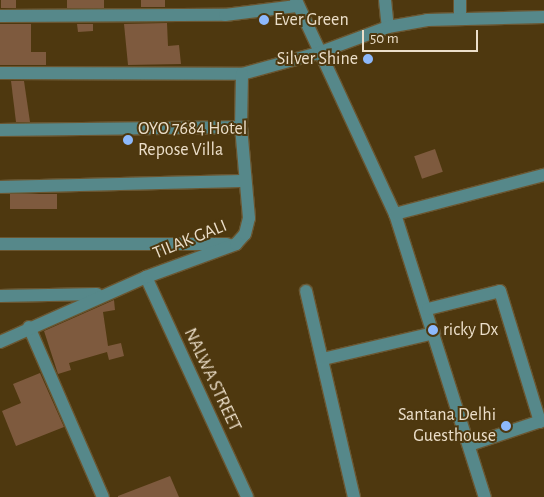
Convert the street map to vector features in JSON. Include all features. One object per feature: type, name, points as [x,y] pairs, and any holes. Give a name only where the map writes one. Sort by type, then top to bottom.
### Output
[{"type":"street","points":[[385,0],[388,27]]},
{"type":"street","points":[[460,0],[460,18]]},
{"type":"street","points":[[0,16],[225,15],[296,3],[395,214],[428,309],[485,497]]},
{"type":"street","points":[[0,73],[242,74],[318,53],[388,27],[460,18],[544,17]]},
{"type":"street","name":"TILAK GALI","points":[[0,342],[29,327],[105,294],[236,244],[245,234],[249,218],[241,127],[242,74]]},
{"type":"street","points":[[0,130],[241,127]]},
{"type":"street","points":[[395,214],[544,175]]},
{"type":"street","points":[[0,187],[245,181]]},
{"type":"street","points":[[0,244],[236,244]]},
{"type":"street","name":"NALWA STREET","points":[[146,277],[247,497]]},
{"type":"street","points":[[306,291],[354,497]]},
{"type":"street","points":[[428,309],[500,291],[542,421],[469,445]]},
{"type":"street","points":[[0,296],[105,294]]},
{"type":"street","points":[[29,327],[103,497]]},
{"type":"street","points":[[322,359],[434,333]]},
{"type":"building","points":[[1,0],[16,0],[16,8],[1,8]]},
{"type":"building","points":[[67,0],[104,0],[104,8],[67,8]]},
{"type":"building","points":[[141,0],[165,0],[165,7],[141,7]]},
{"type":"building","points":[[167,23],[168,46],[179,45],[181,64],[128,65],[124,24]]},
{"type":"building","points":[[0,24],[31,24],[31,52],[46,52],[46,65],[0,65]]},
{"type":"building","points":[[77,24],[93,24],[93,31],[78,32]]},
{"type":"building","points":[[11,81],[24,81],[30,122],[16,122]]},
{"type":"building","points":[[435,149],[443,172],[422,179],[414,156]]},
{"type":"building","points":[[10,194],[57,194],[57,209],[10,209]]},
{"type":"building","points":[[114,300],[115,310],[103,312],[108,346],[121,343],[124,356],[109,360],[107,352],[69,363],[71,370],[58,374],[44,331]]},
{"type":"building","points":[[40,373],[64,427],[16,446],[2,411],[21,403],[13,384]]},
{"type":"building","points":[[170,476],[179,497],[118,497],[118,496]]},
{"type":"place","name":"Ever Green","points":[[264,20]]},
{"type":"place","name":"Silver Shine","points":[[368,59]]},
{"type":"place","name":"OYO 7684 Hotel Repose Villa","points":[[128,140]]},
{"type":"place","name":"ricky Dx","points":[[433,330]]},
{"type":"place","name":"Santana Delhi Guesthouse","points":[[506,426]]}]
